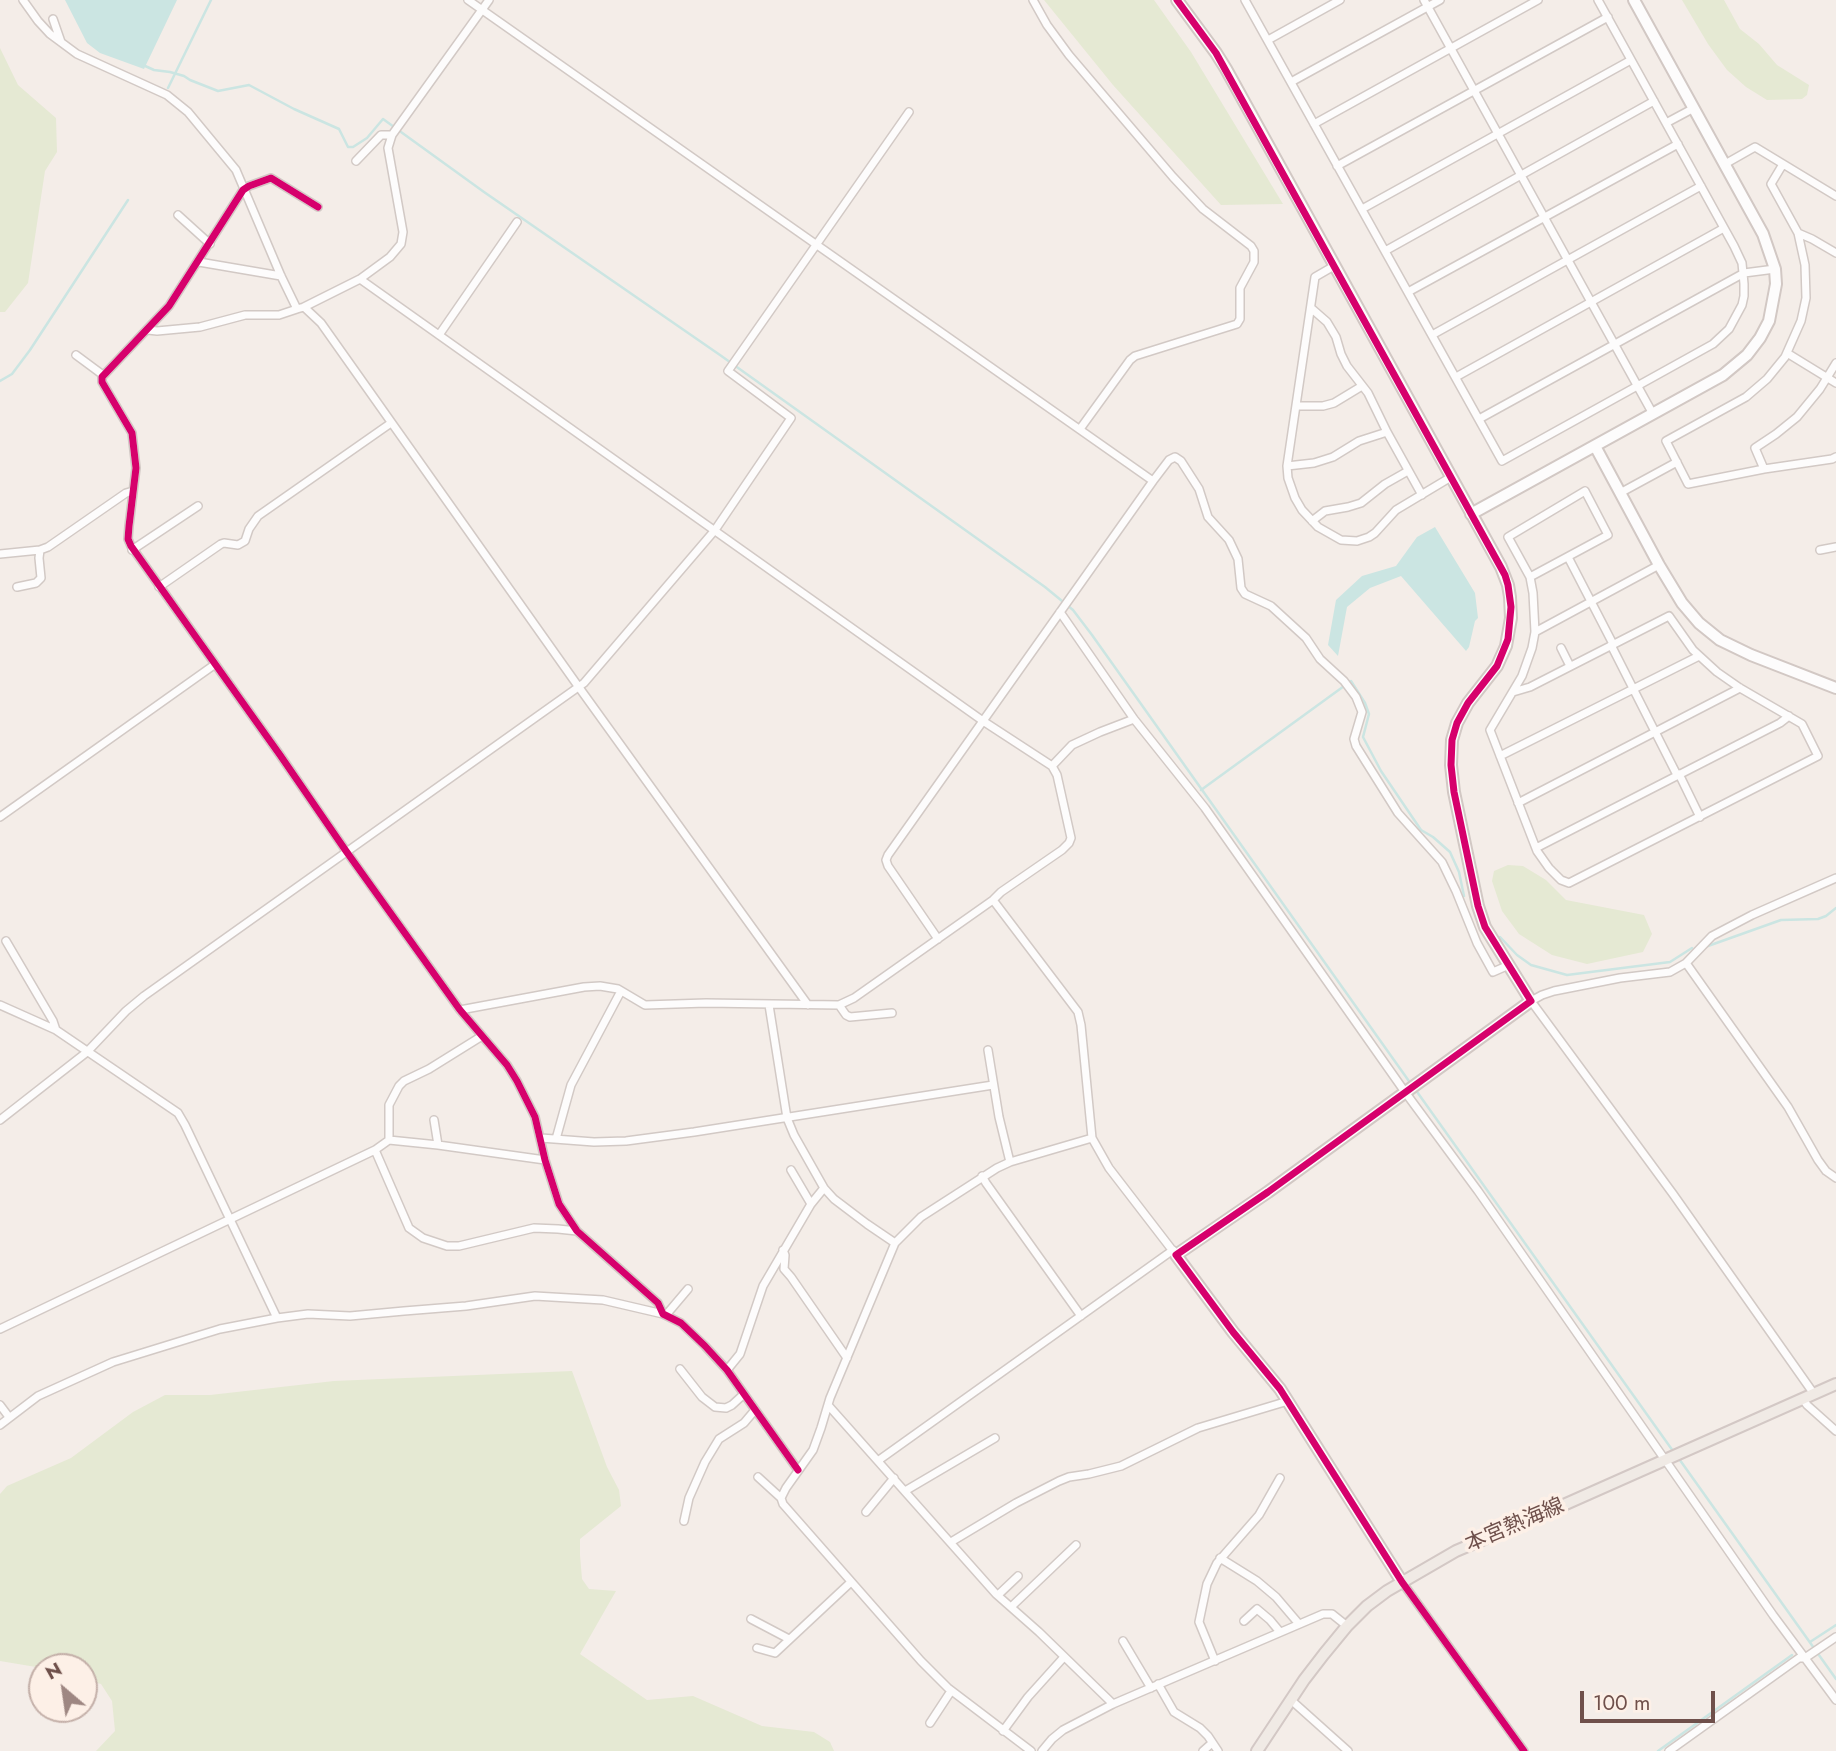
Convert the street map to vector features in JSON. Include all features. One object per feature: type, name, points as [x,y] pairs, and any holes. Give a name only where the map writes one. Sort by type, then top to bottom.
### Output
[{"type":"main road","name":"本宮熱海線","points":[[1259,1750],[1317,1662],[1347,1626],[1367,1606],[1402,1582],[1456,1551],[1836,1384]]},
{"type":"street","points":[[23,0],[44,27],[61,43],[91,61],[167,95],[179,104],[236,170],[281,276],[301,308],[321,323],[808,1005]]},
{"type":"street","points":[[468,0],[1153,481]]},
{"type":"street","points":[[148,330],[200,327],[245,315],[279,315],[301,308],[360,279],[390,257],[400,247],[403,232],[388,148],[392,135],[489,0]]},
{"type":"street","points":[[1032,0],[1069,55],[1174,177],[1203,209],[1254,251],[1254,262],[1240,288],[1240,318],[1237,324],[1135,356],[1080,429]]},
{"type":"street","points":[[1177,0],[1216,53],[1504,575],[1510,597],[1508,639],[1497,666],[1468,703],[1455,728],[1450,752],[1454,792],[1478,906],[1485,927],[1531,1001],[1673,1194],[1814,1394]]},
{"type":"street","points":[[1245,0],[1502,461],[1713,344],[1729,329],[1742,305],[1745,284],[1742,263],[1598,0]]},
{"type":"street","points":[[1268,40],[1340,0]]},
{"type":"street","points":[[1291,82],[1426,3],[1440,0]]},
{"type":"street","points":[[1314,124],[1538,0]]},
{"type":"street","points":[[1471,514],[1723,375],[1748,355],[1769,321],[1776,284],[1775,268],[1763,233],[1634,0]]},
{"type":"street","points":[[1426,3],[1653,414]]},
{"type":"street","points":[[1338,166],[1608,17]]},
{"type":"street","points":[[53,19],[61,43]]},
{"type":"street","points":[[1362,209],[1631,60]]},
{"type":"street","points":[[1385,251],[1654,101]]},
{"type":"street","points":[[1666,123],[1694,107]]},
{"type":"street","points":[[0,1120],[87,1052],[125,1011],[144,996],[584,683],[715,530],[791,418],[728,371],[909,112]]},
{"type":"street","points":[[356,161],[381,135],[392,135]]},
{"type":"street","points":[[1408,292],[1678,144]]},
{"type":"street","points":[[1725,164],[1755,147],[1836,196]]},
{"type":"street","points":[[1783,164],[1771,184],[1798,233],[1805,265],[1806,298],[1801,321],[1787,353],[1773,373],[1746,397],[1666,441],[1688,484],[1836,457]]},
{"type":"street","points":[[318,207],[271,178],[243,190],[169,306],[103,375],[102,382],[132,433],[136,468],[128,539],[132,550],[280,755],[346,852],[460,1010],[506,1065],[524,1092],[535,1117],[559,1204],[577,1231],[658,1303],[664,1315]]},
{"type":"street","points":[[1432,335],[1701,186]]},
{"type":"street","points":[[178,215],[210,244]]},
{"type":"street","points":[[439,335],[517,222]]},
{"type":"street","points":[[1456,377],[1724,228]]},
{"type":"street","points":[[1798,233],[1836,253]]},
{"type":"street","points":[[199,262],[281,276]]},
{"type":"street","points":[[1334,266],[1315,277],[1287,466],[1295,498],[1312,521],[1334,538],[1357,541],[1376,533],[1396,510],[1451,477]]},
{"type":"street","points":[[1479,419],[1744,273],[1775,268]]},
{"type":"street","points":[[360,279],[984,721],[1052,766],[1057,775],[1071,838],[1062,850],[993,900],[855,999],[839,1005],[645,1004],[610,987],[584,987],[460,1010]]},
{"type":"street","points":[[1311,308],[1326,320],[1347,366],[1368,393],[1422,495]]},
{"type":"street","points":[[1787,353],[1836,383]]},
{"type":"street","points":[[76,355],[103,375]]},
{"type":"street","points":[[1764,469],[1755,448],[1797,417],[1828,378],[1836,363]]},
{"type":"street","points":[[1296,406],[1323,406],[1334,403],[1362,386]]},
{"type":"street","points":[[159,587],[221,544],[238,545],[245,541],[258,516],[391,422]]},
{"type":"street","points":[[1287,466],[1314,463],[1332,457],[1359,441],[1387,432]]},
{"type":"street","points":[[1595,446],[1682,603],[1710,633],[1751,655],[1836,688]]},
{"type":"street","points":[[937,939],[886,860],[888,855],[1153,481],[1169,460],[1175,457],[1181,461],[1199,489],[1208,517],[1229,540],[1238,559],[1241,588],[1245,594],[1266,603],[1289,622],[1351,690],[1362,712],[1354,743],[1398,813],[1442,862],[1477,943],[1493,972],[1509,965]]},
{"type":"street","points":[[1620,493],[1677,462]]},
{"type":"street","points":[[1312,521],[1325,511],[1361,503],[1385,484],[1408,471]]},
{"type":"street","points":[[0,554],[40,550],[65,536],[126,493],[134,491]]},
{"type":"street","points":[[1513,692],[1530,687],[1669,616],[1699,656],[1717,672],[1802,724],[1818,756],[1569,883],[1561,880],[1536,848],[1490,730],[1513,692],[1527,661],[1535,632],[1530,577],[1508,537],[1585,491],[1608,535],[1530,577]]},
{"type":"street","points":[[132,550],[198,506]]},
{"type":"street","points":[[1820,550],[1836,547]]},
{"type":"street","points":[[18,587],[36,583],[41,579],[40,550]]},
{"type":"street","points":[[1568,557],[1700,817]]},
{"type":"street","points":[[1535,632],[1659,565]]},
{"type":"street","points":[[1062,610],[1134,719],[1205,808],[1478,1191],[1773,1615],[1836,1700]]},
{"type":"street","points":[[1561,649],[1570,666]]},
{"type":"street","points":[[1500,756],[1699,656]]},
{"type":"street","points":[[0,817],[214,665]]},
{"type":"street","points":[[1518,803],[1740,688]]},
{"type":"street","points":[[1536,848],[1789,716]]},
{"type":"street","points":[[1052,766],[1072,745],[1134,719]]},
{"type":"street","points":[[879,1460],[1081,1316],[1268,1192],[1531,1001],[1542,995],[1567,989],[1620,978],[1670,972],[1686,963],[1712,936],[1836,878]]},
{"type":"street","points":[[993,900],[1078,1012],[1092,1138],[1109,1168],[1287,1401],[1402,1582],[1522,1748],[1511,1751]]},
{"type":"street","points":[[6,941],[56,1030]]},
{"type":"street","points":[[1686,963],[1788,1107],[1818,1160],[1826,1171],[1836,1178]]},
{"type":"street","points":[[556,1139],[568,1091],[621,991]]},
{"type":"street","points":[[0,1005],[56,1030],[178,1113],[277,1318]]},
{"type":"street","points":[[769,1005],[787,1118],[794,1135],[824,1188],[834,1199],[895,1243]]},
{"type":"street","points":[[839,1005],[850,1017],[892,1013]]},
{"type":"street","points":[[388,1140],[388,1105],[399,1086],[482,1036]]},
{"type":"street","points":[[988,1050],[999,1117],[1010,1162]]},
{"type":"street","points":[[541,1138],[594,1142],[626,1140],[694,1132],[993,1085]]},
{"type":"street","points":[[434,1120],[438,1145]]},
{"type":"street","points":[[1031,1751],[951,1691],[920,1661],[783,1504],[782,1498],[813,1450],[828,1405],[895,1243],[921,1217],[982,1176],[1010,1162],[1092,1138]]},
{"type":"street","points":[[0,1329],[375,1150],[388,1140],[545,1160]]},
{"type":"street","points":[[375,1150],[409,1228],[423,1238],[447,1246],[460,1246],[534,1228],[577,1231]]},
{"type":"street","points":[[791,1170],[811,1204]]},
{"type":"street","points":[[982,1176],[1081,1316]]},
{"type":"street","points":[[727,1370],[740,1354],[763,1286],[811,1204],[824,1188]]},
{"type":"street","points":[[783,1251],[784,1269],[847,1358]]},
{"type":"street","points":[[664,1315],[688,1289]]},
{"type":"street","points":[[0,1425],[38,1396],[113,1363],[220,1329],[307,1314],[350,1316],[466,1306],[535,1296],[603,1300],[664,1315],[681,1323],[727,1370],[798,1470]]},
{"type":"street","points":[[680,1369],[702,1397],[715,1407],[726,1408],[744,1394]]},
{"type":"street","points":[[1802,1399],[1836,1431]]},
{"type":"street","points":[[951,1542],[1059,1481],[1121,1466],[1198,1428],[1287,1401]]},
{"type":"street","points":[[0,1405],[9,1417]]},
{"type":"street","points":[[828,1405],[998,1595],[1113,1704]]},
{"type":"street","points":[[684,1521],[689,1498],[719,1439],[744,1423],[755,1410]]},
{"type":"street","points":[[905,1491],[995,1438]]},
{"type":"street","points":[[758,1477],[782,1498]]},
{"type":"street","points":[[866,1512],[894,1478]]},
{"type":"street","points":[[1215,1661],[1199,1622],[1211,1571],[1259,1515],[1280,1478]]},
{"type":"street","points":[[1011,1607],[1076,1545]]},
{"type":"street","points":[[1220,1558],[1257,1581],[1276,1597],[1299,1624]]},
{"type":"street","points":[[998,1595],[1018,1576]]},
{"type":"street","points":[[757,1648],[775,1653],[851,1582]]},
{"type":"street","points":[[1244,1621],[1256,1609],[1280,1632]]},
{"type":"street","points":[[1042,1751],[1063,1730],[1113,1704],[1299,1624],[1328,1613],[1347,1626]]},
{"type":"street","points":[[751,1619],[789,1639]]},
{"type":"street","points":[[1669,1751],[1799,1658],[1805,1658],[1836,1637]]},
{"type":"street","points":[[1123,1642],[1174,1712],[1200,1728],[1218,1751]]},
{"type":"street","points":[[1003,1731],[1028,1697],[1064,1657]]},
{"type":"street","points":[[930,1723],[951,1691]]},
{"type":"street","points":[[1291,1700],[1348,1751]]},
{"type":"street","points":[[1203,1751],[1212,1743]]},
{"type":"green space","points":[[1044,0],[1154,0],[1191,52],[1283,204],[1221,205],[1113,85]]},
{"type":"green space","points":[[1682,0],[1724,0],[1740,29],[1759,44],[1777,65],[1809,85],[1807,95],[1802,99],[1767,100],[1746,87],[1727,70]]},
{"type":"green space","points":[[0,48],[18,85],[56,118],[57,152],[45,171],[28,283],[5,312],[0,312]]},
{"type":"green space","points":[[1508,865],[1523,866],[1546,880],[1566,900],[1644,915],[1652,934],[1643,952],[1587,964],[1552,955],[1519,934],[1502,911],[1492,881],[1494,871]]},
{"type":"green space","points":[[572,1371],[607,1467],[619,1490],[621,1506],[580,1539],[582,1579],[589,1589],[616,1591],[580,1654],[647,1700],[693,1696],[762,1726],[814,1732],[830,1742],[834,1751],[96,1751],[115,1731],[112,1701],[98,1683],[98,1653],[28,1653],[28,1666],[0,1661],[0,1494],[7,1486],[71,1458],[133,1412],[165,1395],[210,1395],[334,1381]]},
{"type":"water","points":[[65,0],[177,0],[144,69],[100,53],[87,43]]},
{"type":"water","points":[[1435,527],[1475,593],[1478,618],[1466,651],[1401,576],[1370,588],[1347,607],[1338,656],[1328,645],[1336,600],[1362,576],[1396,566],[1417,537]]},
{"type":"waterway","points":[[168,88],[211,0]]},
{"type":"waterway","points":[[143,65],[184,76],[218,91],[249,85],[339,129],[348,147],[353,147],[367,138],[383,119],[1045,587],[1073,610],[1092,635],[1411,1084]]},
{"type":"waterway","points":[[0,381],[12,374],[30,350],[128,200]]},
{"type":"waterway","points":[[1201,790],[1351,681],[1369,714],[1363,737],[1381,771],[1421,830],[1450,852],[1459,872],[1464,896]]},
{"type":"waterway","points":[[1708,946],[1781,920],[1818,919],[1836,908]]},
{"type":"waterway","points":[[1500,937],[1531,965],[1567,975],[1670,962],[1692,948]]},
{"type":"waterway","points":[[1415,1089],[1673,1451]]},
{"type":"waterway","points":[[1677,1456],[1836,1679]]},
{"type":"waterway","points":[[1810,1642],[1836,1625]]},
{"type":"waterway","points":[[1658,1751],[1792,1655]]},
{"type":"cycle path","points":[[1177,0],[1216,53],[1505,575],[1511,607],[1508,639],[1497,666],[1468,703],[1457,723],[1452,740],[1451,765],[1454,792],[1478,906],[1485,927],[1531,1001],[1268,1192],[1176,1255],[1233,1332],[1280,1389],[1402,1582],[1524,1751]]},
{"type":"cycle path","points":[[318,207],[271,178],[243,190],[169,306],[102,377],[102,382],[132,433],[136,468],[128,539],[460,1010],[507,1065],[535,1117],[559,1204],[577,1231],[658,1303],[663,1314],[681,1323],[705,1346],[727,1370],[798,1470]]}]
